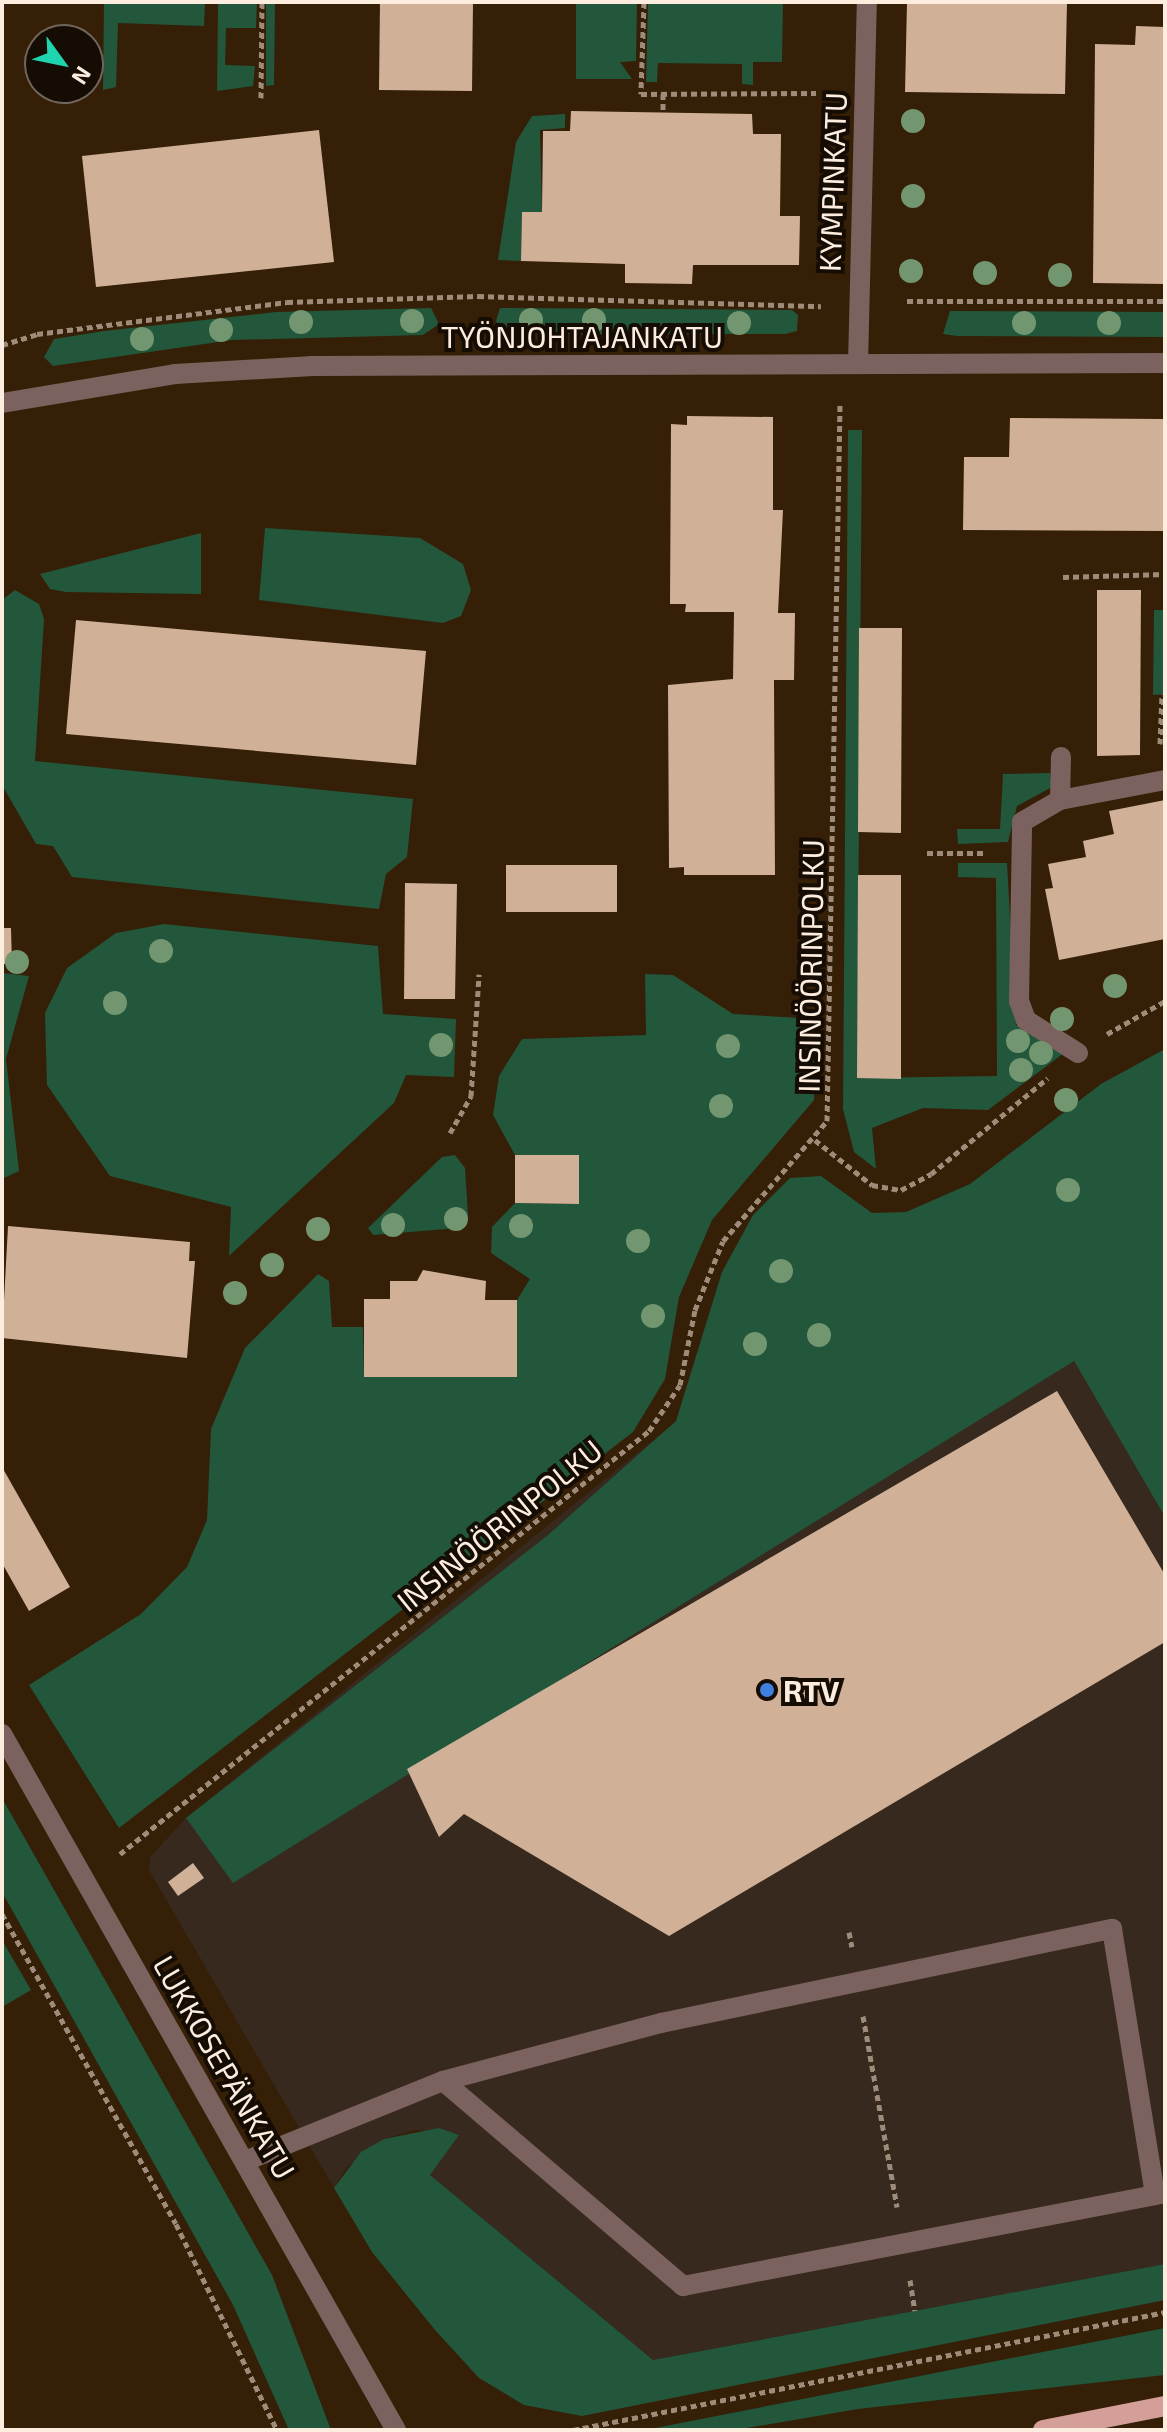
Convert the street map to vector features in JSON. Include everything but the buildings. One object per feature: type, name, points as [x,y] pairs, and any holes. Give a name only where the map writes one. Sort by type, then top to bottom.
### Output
[{"type":"main road","points":[[1043,2430],[1165,2406]]},
{"type":"street","name":"KYMPINKATU","points":[[858,364],[867,2]]},
{"type":"street","name":"TYÖNJOHTAJANKATU","points":[[2,403],[175,374],[313,366],[1165,363]]},
{"type":"street","points":[[1060,800],[1061,757]]},
{"type":"street","points":[[1078,1053],[1026,1020],[1019,1001],[1017,853],[1022,822],[1060,800],[1162,780]]},
{"type":"street","name":"LUKKOSEPÄNKATU","points":[[2,1734],[396,2430]]},
{"type":"street","points":[[245,2161],[443,2081],[661,2023],[1112,1929],[1160,2194],[683,2286],[443,2081]]},
{"type":"path","points":[[261,98],[262,2]]},
{"type":"path","points":[[644,2],[641,94],[816,93]]},
{"type":"path","points":[[663,93],[663,113]]},
{"type":"path","points":[[2,345],[37,334],[287,302],[478,296],[826,306]]},
{"type":"path","points":[[907,301],[1165,301]]},
{"type":"path","name":"INSINÖÖRINPOLKU","points":[[120,1854],[649,1431],[680,1385],[695,1310],[723,1241],[815,1140],[830,1101],[840,394]]},
{"type":"path","points":[[1063,577],[1165,574]]},
{"type":"path","points":[[1162,694],[1162,780]]},
{"type":"path","points":[[927,853],[1017,853]]},
{"type":"path","points":[[450,1133],[471,1096],[479,974]]},
{"type":"path","points":[[815,1140],[872,1185],[901,1190],[931,1174],[1078,1053],[1165,1001]]},
{"type":"path","points":[[2,1914],[176,2224],[277,2430]]},
{"type":"path","points":[[849,1932],[915,2311]]},
{"type":"path","points":[[573,2430],[1165,2312]]},
{"type":"shaded area","points":[[970,1184],[1165,1517],[1165,2264],[653,2360],[430,2175],[459,2134],[415,2130],[384,2139],[346,2168],[334,2188],[149,1870],[150,1857],[186,1818]]},
{"type":"green space","points":[[104,2],[205,2],[204,26],[118,23],[116,87],[104,90]]},
{"type":"green space","points":[[218,2],[257,2],[256,28],[226,28],[225,65],[255,66],[253,86],[217,91]]},
{"type":"green space","points":[[266,2],[275,2],[274,85],[266,86]]},
{"type":"green space","points":[[576,2],[637,2],[636,61],[620,62],[632,79],[576,79]]},
{"type":"green space","points":[[648,2],[783,2],[782,62],[753,62],[753,85],[742,84],[742,64],[658,63],[657,82],[646,82]]},
{"type":"green space","points":[[565,114],[565,128],[540,130],[542,212],[522,212],[521,261],[498,260],[516,142],[532,116]]},
{"type":"green space","points":[[431,308],[439,324],[423,335],[232,340],[53,366],[44,357],[54,339],[104,331],[276,312]]},
{"type":"green space","points":[[500,308],[792,310],[798,315],[797,331],[785,334],[506,334],[496,321]]},
{"type":"green space","points":[[950,311],[1165,312],[1165,337],[943,334]]},
{"type":"green space","points":[[848,430],[862,430],[857,1078],[997,1076],[996,878],[958,877],[958,863],[1007,863],[1016,1025],[1064,1053],[988,1110],[923,1108],[872,1128],[876,1169],[854,1152],[843,1109]]},
{"type":"green space","points":[[265,528],[420,538],[463,564],[471,590],[461,616],[443,623],[259,600]]},
{"type":"green space","points":[[201,533],[201,594],[66,592],[50,589],[40,574]]},
{"type":"green space","points":[[15,590],[39,604],[44,619],[35,761],[413,799],[407,857],[386,874],[379,909],[72,877],[53,846],[36,844],[2,785],[2,600]]},
{"type":"green space","points":[[1154,610],[1165,610],[1165,694],[1153,695]]},
{"type":"green space","points":[[1050,773],[1052,787],[1017,806],[1008,842],[958,844],[957,829],[1000,829],[1003,774]]},
{"type":"green space","points":[[164,924],[378,946],[383,1014],[456,1019],[454,1077],[406,1075],[394,1103],[229,1256],[231,1207],[110,1176],[47,1085],[45,1013],[67,968],[116,933]]},
{"type":"green space","points":[[2,973],[29,976],[6,1059],[19,1171],[2,1179]]},
{"type":"green space","points":[[645,974],[673,975],[733,1014],[817,1019],[814,1100],[712,1220],[679,1297],[665,1379],[633,1432],[119,1828],[29,1685],[141,1614],[187,1567],[207,1520],[211,1429],[245,1348],[318,1274],[329,1281],[332,1327],[363,1327],[364,1376],[517,1377],[517,1300],[530,1279],[491,1253],[492,1227],[515,1203],[579,1204],[579,1155],[515,1155],[493,1115],[499,1076],[522,1039],[646,1035]]},
{"type":"green space","points":[[1165,1049],[1165,1517],[1074,1361],[233,1883],[186,1818],[548,1535],[676,1421],[722,1272],[753,1215],[790,1178],[821,1176],[872,1213],[906,1212],[970,1184],[1101,1084]]},
{"type":"green space","points":[[455,1155],[465,1168],[468,1215],[459,1228],[373,1235],[368,1228],[442,1157]]},
{"type":"green space","points":[[2,1798],[272,2275],[331,2430],[289,2430],[233,2305],[2,1892]]},
{"type":"green space","points":[[2,1940],[31,1990],[2,2007]]},
{"type":"green space","points":[[439,2128],[459,2135],[430,2175],[653,2360],[1165,2264],[1165,2300],[582,2416],[524,2405],[479,2378],[435,2330],[372,2252],[334,2188],[361,2152],[384,2139]]},
{"type":"green space","points":[[1165,2328],[1165,2375],[858,2409],[735,2430],[645,2430]]},
{"type":"place","name":"RTV","points":[[767,1690]]}]
